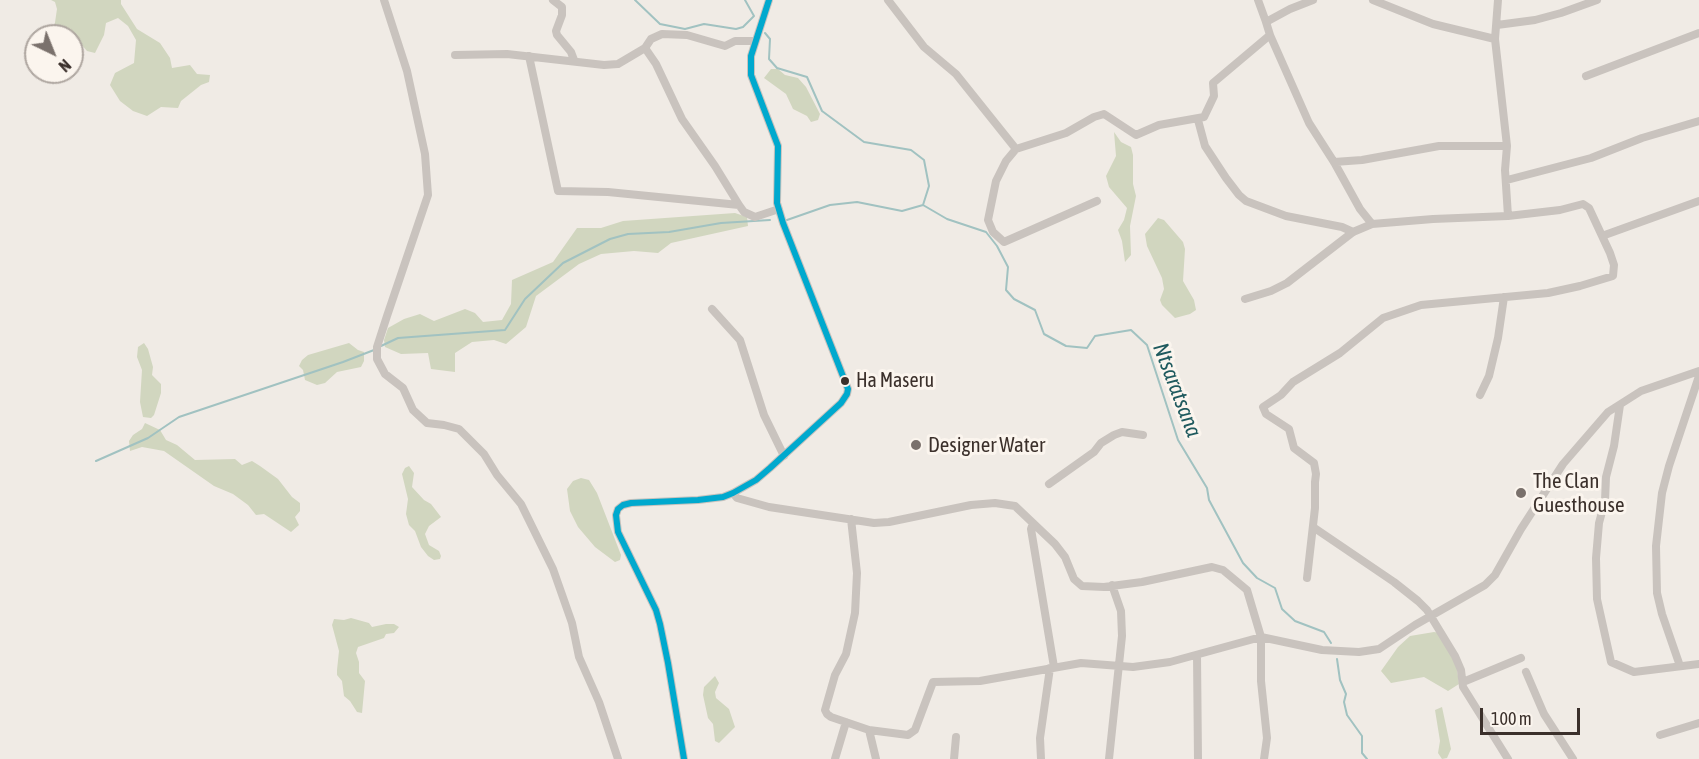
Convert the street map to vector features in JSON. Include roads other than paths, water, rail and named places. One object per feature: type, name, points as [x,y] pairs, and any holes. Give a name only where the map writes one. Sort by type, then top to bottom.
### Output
[{"type":"street","points":[[384,0],[407,71],[425,154],[428,195],[377,347],[377,358],[385,374],[403,388],[413,410],[427,423],[459,429],[484,454],[497,475],[521,504],[553,569],[572,623],[579,657],[599,702],[618,759]]},
{"type":"street","points":[[553,0],[562,7],[562,15],[556,30],[557,35],[571,52],[574,60]]},
{"type":"street","points":[[684,759],[658,618],[618,532],[616,515],[618,509],[631,503],[706,499],[733,493],[756,480],[784,456],[848,394],[779,209],[778,146],[751,75],[751,56],[769,0]]},
{"type":"street","points":[[888,0],[924,47],[956,74],[1016,149]]},
{"type":"street","points":[[1258,0],[1270,35],[1309,123],[1372,224]]},
{"type":"street","points":[[1266,22],[1290,4],[1313,0]]},
{"type":"street","points":[[1373,0],[1433,24],[1495,39]]},
{"type":"street","points":[[1498,0],[1495,39],[1507,147],[1505,159],[1508,216]]},
{"type":"street","points":[[1497,25],[1535,20],[1597,0]]},
{"type":"street","points":[[1586,76],[1699,33]]},
{"type":"street","points":[[455,54],[507,54],[574,60],[590,65],[618,64],[645,48],[651,39],[662,34],[687,35],[725,46],[735,41],[755,41]]},
{"type":"street","points":[[1097,201],[1004,242],[993,232],[988,220],[996,181],[1006,161],[1016,149],[1066,133],[1104,114],[1121,123],[1136,135],[1159,125],[1182,120],[1198,120],[1204,117],[1209,109],[1214,96],[1213,82],[1270,35]]},
{"type":"street","points":[[645,48],[656,64],[682,119],[744,212],[755,217],[779,209]]},
{"type":"street","points":[[529,56],[558,191],[608,192],[739,205]]},
{"type":"street","points":[[1198,120],[1205,146],[1226,178],[1246,201],[1286,216],[1342,227],[1353,232]]},
{"type":"street","points":[[1507,180],[1591,158],[1642,138],[1699,121]]},
{"type":"street","points":[[1334,162],[1362,160],[1439,146],[1507,147]]},
{"type":"street","points":[[1602,236],[1699,201]]},
{"type":"street","points":[[1245,299],[1287,283],[1353,232],[1372,224],[1508,216],[1560,210],[1583,204],[1589,207],[1614,265],[1611,278],[1580,286],[1548,293],[1421,305],[1383,318],[1332,358],[1293,382],[1281,395],[1263,407],[1266,414],[1290,429],[1294,448],[1314,463],[1316,474],[1313,527],[1307,578]]},
{"type":"street","points":[[1480,395],[1489,376],[1504,297]]},
{"type":"street","points":[[712,309],[740,340],[764,416],[784,456]]},
{"type":"street","points":[[851,519],[857,573],[855,613],[846,654],[835,675],[825,710],[831,717],[869,730],[908,735],[913,733],[933,682],[980,681],[1081,663],[1120,667],[1170,662],[1261,637],[1322,650],[1359,652],[1379,649],[1415,625],[1485,585],[1495,575],[1521,529],[1563,464],[1601,419],[1641,391],[1699,374]]},
{"type":"street","points":[[1680,666],[1657,593],[1656,546],[1662,493],[1699,374]]},
{"type":"street","points":[[1620,405],[1614,447],[1606,477],[1605,501],[1599,523],[1596,558],[1597,599],[1611,662],[1634,672],[1699,664]]},
{"type":"street","points":[[1049,484],[1114,435],[1122,432],[1143,435]]},
{"type":"street","points":[[733,493],[737,498],[769,507],[874,523],[995,503],[1015,506],[1065,557],[1078,584],[1093,587],[1142,582],[1212,567],[1223,570],[1247,590],[1261,637],[1261,681],[1267,738],[1264,759]]},
{"type":"street","points":[[1033,522],[1031,529],[1052,667],[1040,738],[1041,759]]},
{"type":"street","points":[[1313,527],[1411,594],[1431,617],[1455,656],[1461,670],[1463,687],[1508,759]]},
{"type":"street","points":[[1109,759],[1122,636],[1120,611],[1112,585]]},
{"type":"street","points":[[1197,655],[1198,759]]},
{"type":"street","points":[[1463,682],[1521,658]]},
{"type":"street","points":[[1526,672],[1544,714],[1573,759]]},
{"type":"street","points":[[836,759],[846,722]]},
{"type":"street","points":[[1660,735],[1699,723]]},
{"type":"street","points":[[869,730],[876,759]]},
{"type":"street","points":[[954,759],[956,737]]},
{"type":"waterway","points":[[635,0],[660,24],[685,29],[704,24],[736,29],[743,27],[754,16],[745,0]]},
{"type":"waterway","name":"Ntsaratsana","points":[[765,33],[770,39],[769,59],[777,68],[807,77],[822,111],[864,142],[911,150],[924,160],[929,186],[923,205],[947,219],[986,232],[997,246],[1008,267],[1006,290],[1014,299],[1035,310],[1044,334],[1066,346],[1087,348],[1095,336],[1131,330],[1147,345],[1178,440],[1207,488],[1209,500],[1243,563],[1257,578],[1275,588],[1282,609],[1295,621],[1324,632],[1331,643]]},
{"type":"waterway","points":[[787,220],[830,205],[857,202],[902,211],[923,205]]},
{"type":"waterway","points":[[381,346],[398,338],[505,330],[525,299],[563,263],[610,239],[628,234],[669,232],[721,223],[770,220]]},
{"type":"waterway","points":[[96,461],[148,438],[179,417],[374,350]]},
{"type":"waterway","name":"Ntsaratsana","points":[[1337,659],[1340,680],[1346,694],[1344,702],[1347,715],[1362,736],[1362,753],[1367,759]]},
{"type":"place","name":"Ha Maseru","points":[[845,381]]},
{"type":"place","name":"Designer Water","points":[[916,445]]},
{"type":"place","name":"The Clan Guesthouse","points":[[1521,493]]}]
